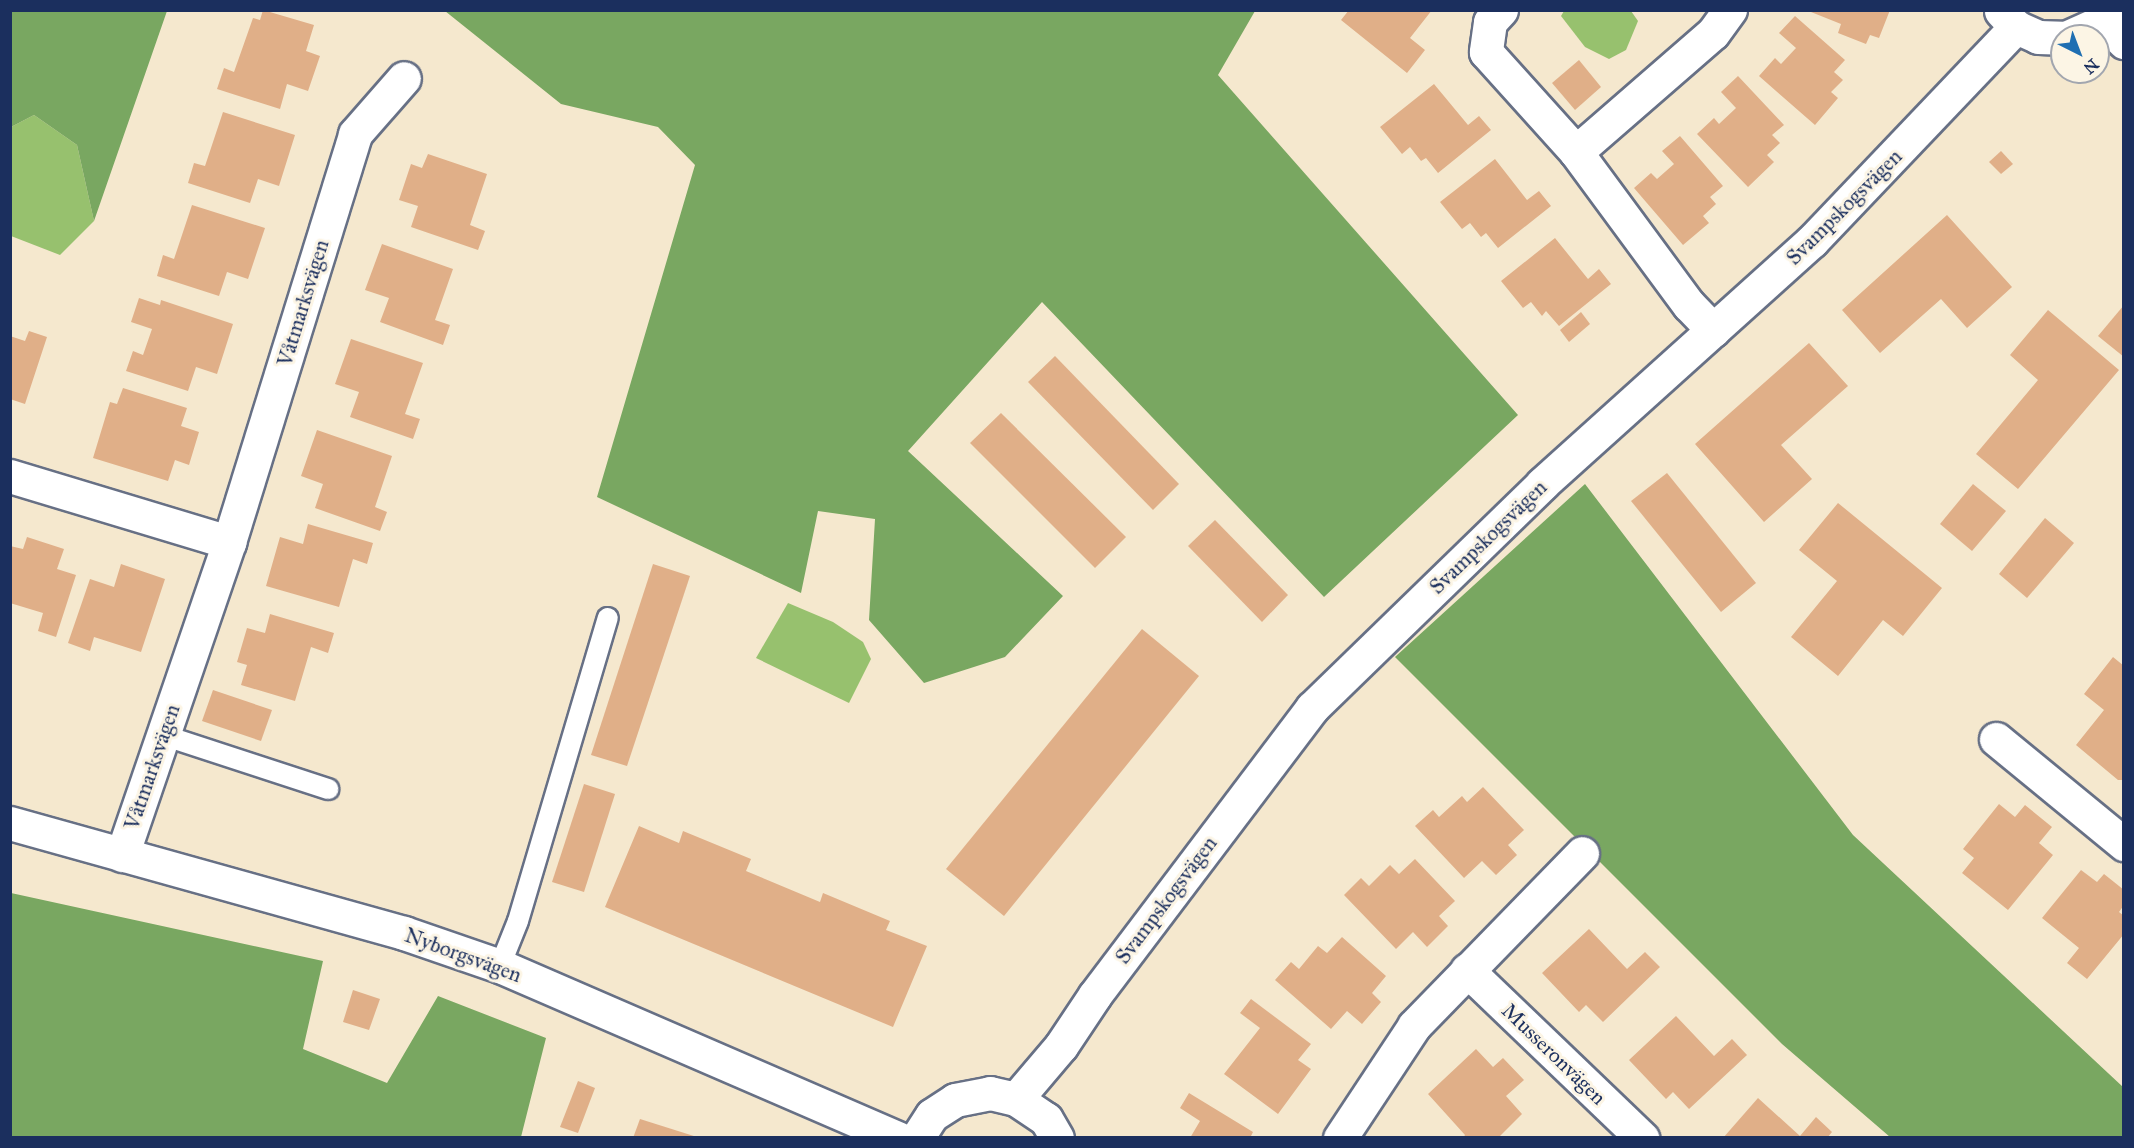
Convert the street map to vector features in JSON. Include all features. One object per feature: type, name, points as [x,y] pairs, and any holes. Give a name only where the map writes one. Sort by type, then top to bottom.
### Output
[{"type":"street","points":[[1501,10],[1490,22],[1486,52],[1576,152],[1689,305],[1713,330]]},
{"type":"street","points":[[1576,152],[1713,33],[1730,10]]},
{"type":"street","name":"Svampskogsvägen","points":[[1016,1099],[1061,1046],[1095,995],[1312,708],[1542,484],[1820,233],[2008,19],[2038,37],[2050,38]]},
{"type":"street","name":"Våtmarksvägen","points":[[122,855],[229,542],[355,135],[404,78]]},
{"type":"street","points":[[10,476],[229,542]]},
{"type":"street","points":[[1996,739],[2124,844]]},
{"type":"street","name":"Nyborgsvägen","points":[[10,823],[404,933],[500,966],[898,1137]]},
{"type":"street","points":[[1340,1137],[1414,1026],[1582,853]]},
{"type":"street","name":"Musseronvägen","points":[[1467,970],[1642,1137]]},
{"type":"street","points":[[917,1137],[932,1115],[955,1100],[990,1093],[1016,1099],[1046,1119],[1057,1137]]},
{"type":"lane","points":[[500,966],[518,921],[608,618]]},
{"type":"lane","points":[[163,735],[328,789]]},
{"type":"green space","points":[[11,10],[167,11],[94,221],[77,145],[34,115],[11,127]]},
{"type":"green space","points":[[445,11],[1255,11],[1218,75],[1518,415],[1324,597],[1042,302],[908,451],[1063,596],[1005,657],[924,683],[869,620],[875,519],[818,511],[801,593],[597,497],[695,165],[658,127],[561,104]]},
{"type":"green space","points":[[1564,11],[1631,11],[1638,21],[1626,50],[1609,59],[1585,47],[1561,16]]},
{"type":"green space","points":[[34,115],[77,145],[94,221],[60,255],[11,236],[11,127]]},
{"type":"green space","points":[[1585,484],[1853,835],[2123,1087],[2123,1137],[1890,1137],[1782,1044],[1395,657]]},
{"type":"green space","points":[[788,603],[833,622],[863,642],[871,659],[849,703],[756,658]]},
{"type":"green space","points":[[11,893],[323,961],[303,1049],[387,1083],[438,996],[546,1038],[521,1137],[11,1137]]},
{"type":"building","points":[[263,10],[314,25],[306,51],[320,56],[308,91],[287,84],[280,109],[217,89],[224,68],[234,72],[253,18],[260,20]]},
{"type":"building","points":[[1349,10],[1432,10],[1410,38],[1425,50],[1407,73],[1341,20]]},
{"type":"building","points":[[1806,10],[1890,10],[1879,38],[1870,35],[1866,44],[1838,33],[1841,24]]},
{"type":"building","points":[[1795,16],[1845,60],[1834,72],[1843,80],[1831,92],[1838,98],[1815,125],[1759,76],[1775,58],[1781,64],[1796,48],[1779,33]]},
{"type":"building","points":[[1579,60],[1601,87],[1575,110],[1552,83]]},
{"type":"building","points":[[1738,76],[1784,125],[1772,135],[1780,143],[1767,155],[1774,162],[1748,187],[1697,134],[1714,118],[1719,124],[1736,108],[1721,92]]},
{"type":"building","points":[[1434,84],[1468,125],[1479,116],[1491,130],[1438,173],[1426,158],[1421,161],[1410,147],[1402,154],[1380,127]]},
{"type":"building","points":[[223,112],[295,135],[279,186],[258,179],[250,203],[188,183],[194,163],[205,166]]},
{"type":"building","points":[[1680,136],[1723,186],[1710,197],[1716,204],[1703,216],[1709,223],[1683,245],[1634,188],[1651,173],[1657,179],[1674,164],[1662,151]]},
{"type":"building","points":[[2001,151],[2013,164],[2001,174],[1989,162]]},
{"type":"building","points":[[428,154],[487,174],[470,225],[485,231],[478,250],[411,227],[418,206],[399,200],[411,164],[422,168]]},
{"type":"building","points":[[1495,159],[1527,200],[1539,191],[1551,206],[1498,248],[1486,233],[1481,237],[1470,223],[1462,229],[1440,202]]},
{"type":"building","points":[[192,205],[265,228],[248,279],[227,272],[219,296],[157,276],[163,255],[174,259]]},
{"type":"building","points":[[1947,215],[2012,287],[1967,328],[1941,299],[1880,353],[1842,310]]},
{"type":"building","points":[[1555,238],[1588,279],[1599,269],[1611,284],[1559,326],[1546,311],[1542,316],[1531,302],[1523,308],[1501,281]]},
{"type":"building","points":[[382,244],[453,269],[435,320],[450,325],[443,345],[380,322],[389,298],[365,290]]},
{"type":"building","points":[[139,298],[160,305],[161,300],[233,324],[217,374],[196,367],[188,391],[126,371],[133,351],[143,355],[152,329],[131,322]]},
{"type":"building","points":[[2124,305],[2124,357],[2098,336]]},
{"type":"building","points":[[2048,310],[2119,370],[2018,489],[1976,454],[2038,380],[2010,355]]},
{"type":"building","points":[[1581,312],[1590,324],[1569,342],[1560,330]]},
{"type":"building","points":[[29,331],[47,337],[25,404],[10,399],[10,336],[25,341]]},
{"type":"building","points":[[351,339],[423,363],[405,414],[420,419],[413,439],[350,417],[359,392],[335,384]]},
{"type":"building","points":[[1809,343],[1848,386],[1781,445],[1812,479],[1764,522],[1695,444]]},
{"type":"building","points":[[1055,356],[1179,484],[1153,510],[1028,382]]},
{"type":"building","points":[[123,388],[187,408],[181,426],[199,432],[189,465],[175,460],[168,481],[93,458],[110,402],[117,404]]},
{"type":"building","points":[[1001,413],[1126,537],[1095,568],[970,443]]},
{"type":"building","points":[[317,430],[392,456],[375,507],[387,512],[380,531],[315,508],[323,484],[301,476]]},
{"type":"building","points":[[1667,473],[1756,583],[1721,612],[1631,501]]},
{"type":"building","points":[[1973,484],[2006,511],[1972,551],[1940,524]]},
{"type":"building","points":[[1838,503],[1942,588],[1903,636],[1883,620],[1838,676],[1791,637],[1837,581],[1799,550]]},
{"type":"building","points":[[2045,518],[2074,543],[2027,598],[1999,574]]},
{"type":"building","points":[[1215,520],[1288,595],[1262,622],[1188,546]]},
{"type":"building","points":[[308,524],[373,543],[367,564],[353,559],[339,607],[266,586],[280,537],[303,544]]},
{"type":"building","points":[[27,537],[64,549],[57,569],[76,575],[56,637],[38,631],[43,613],[10,603],[10,546],[23,549]]},
{"type":"building","points":[[121,564],[165,579],[141,652],[94,637],[90,651],[68,643],[90,579],[114,587]]},
{"type":"building","points":[[653,564],[690,576],[627,766],[591,755]]},
{"type":"building","points":[[270,614],[334,633],[328,653],[311,647],[295,701],[241,685],[247,665],[237,662],[247,628],[265,633]]},
{"type":"building","points":[[1142,629],[1199,676],[1004,916],[946,869]]},
{"type":"building","points":[[2113,657],[2124,666],[2124,780],[2118,780],[2076,745],[2104,710],[2084,694]]},
{"type":"building","points":[[213,690],[272,710],[261,741],[202,721]]},
{"type":"building","points":[[584,784],[615,794],[584,892],[552,882]]},
{"type":"building","points":[[1483,787],[1524,830],[1508,845],[1517,855],[1496,875],[1482,861],[1464,878],[1415,826],[1433,810],[1439,817],[1462,796],[1467,802]]},
{"type":"building","points":[[1999,804],[2015,817],[2025,805],[2052,827],[2039,843],[2053,855],[2008,910],[1962,873],[1974,858],[1963,849]]},
{"type":"building","points":[[639,826],[679,843],[683,831],[751,859],[746,871],[820,902],[823,893],[890,921],[886,930],[927,946],[893,1027],[605,907]]},
{"type":"building","points":[[1415,859],[1455,901],[1439,916],[1448,926],[1427,947],[1413,932],[1396,949],[1344,895],[1361,878],[1369,886],[1390,865],[1399,874]]},
{"type":"building","points":[[2081,870],[2097,882],[2104,874],[2124,890],[2124,905],[2119,912],[2124,916],[2124,934],[2087,979],[2067,963],[2079,948],[2042,918]]},
{"type":"building","points":[[1589,929],[1627,969],[1645,952],[1660,967],[1603,1022],[1586,1005],[1579,1012],[1542,973]]},
{"type":"building","points":[[1342,937],[1386,976],[1372,993],[1381,1002],[1362,1024],[1347,1011],[1331,1029],[1275,980],[1291,962],[1299,969],[1318,946],[1327,953]]},
{"type":"building","points":[[353,990],[380,999],[369,1030],[343,1022]]},
{"type":"building","points":[[1251,999],[1311,1044],[1298,1060],[1311,1069],[1278,1114],[1224,1074],[1260,1028],[1240,1013]]},
{"type":"building","points":[[1676,1016],[1714,1056],[1732,1039],[1747,1055],[1689,1109],[1673,1092],[1666,1099],[1629,1060]]},
{"type":"building","points":[[1476,1049],[1493,1067],[1503,1058],[1524,1080],[1506,1096],[1522,1114],[1498,1138],[1463,1138],[1465,1135],[1428,1094]]},
{"type":"building","points":[[578,1081],[595,1088],[578,1133],[560,1127]]},
{"type":"building","points":[[1189,1093],[1253,1132],[1250,1138],[1190,1138],[1200,1121],[1180,1108]]},
{"type":"building","points":[[1758,1098],[1800,1136],[1816,1117],[1832,1132],[1827,1138],[1723,1138]]},
{"type":"building","points":[[640,1119],[697,1137],[697,1138],[633,1138]]}]
